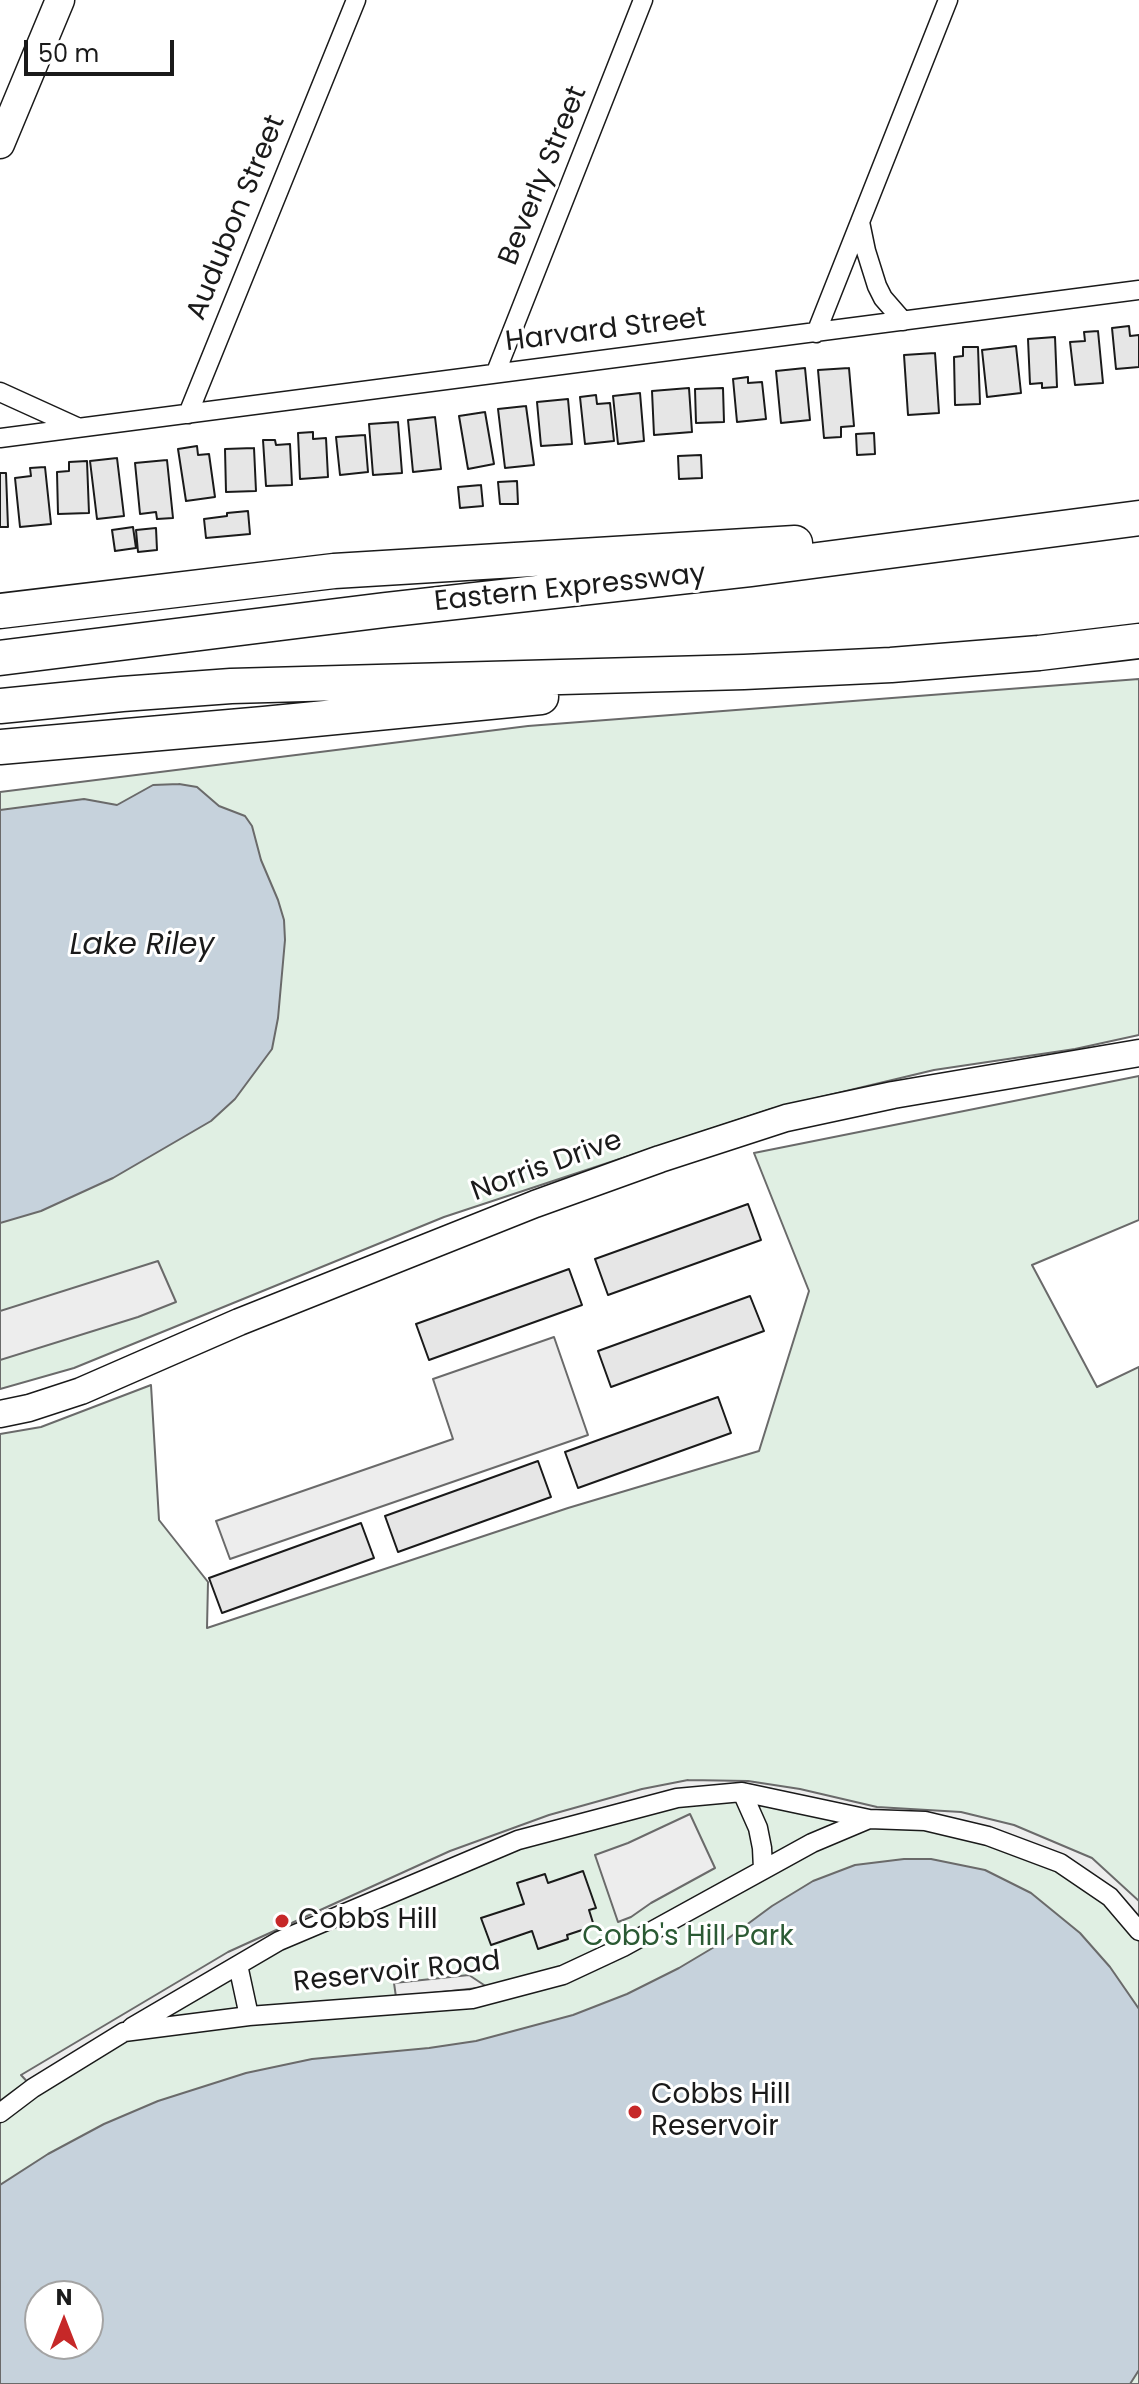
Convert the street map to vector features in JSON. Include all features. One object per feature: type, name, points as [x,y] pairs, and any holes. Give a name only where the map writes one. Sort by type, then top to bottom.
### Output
[{"type":"highway","name":"Eastern Expressway","points":[[0,658],[399,608],[750,569],[1139,518]]},
{"type":"highway","points":[[0,611],[334,571],[1075,526]]},
{"type":"highway","points":[[0,747],[855,667],[1039,653],[1139,641]]},
{"type":"highway","points":[[0,706],[268,684],[855,667]]},
{"type":"main road","points":[[1,139],[60,0]]},
{"type":"street","name":"Audubon Street","points":[[188,414],[356,0]]},
{"type":"street","name":"Beverly Street","points":[[496,372],[643,0]]},
{"type":"street","points":[[816,333],[948,0]]},
{"type":"street","points":[[860,222],[877,286],[903,321]]},
{"type":"street","name":"Harvard Street","points":[[0,438],[1139,290]]},
{"type":"street","points":[[0,392],[79,428]]},
{"type":"street","name":"Norris Drive","points":[[0,1414],[81,1391],[239,1322],[535,1204],[772,1123],[893,1095],[1139,1053]]},
{"type":"street","points":[[742,1792],[758,1828],[763,1869]]},
{"type":"street","name":"Reservoir Road","points":[[0,2113],[33,2088],[279,1941],[518,1840],[677,1798],[742,1792],[869,1819],[925,1821],[988,1836],[1060,1863],[1110,1897],[1139,1931]]},
{"type":"street","name":"Reservoir Road","points":[[124,2032],[249,2016],[472,1999],[524,1987],[600,1959],[812,1843],[869,1819]]},
{"type":"street","points":[[238,1965],[249,2016]]},
{"type":"green space","points":[[1139,679],[1139,1035],[1075,1049],[934,1070],[771,1109],[444,1217],[74,1368],[0,1389],[0,792],[528,726]]},
{"type":"green space","name":"Cobb's Hill Park","points":[[1139,1076],[1139,1220],[1032,1265],[1097,1387],[1139,1367],[1139,2384],[0,2384],[0,1434],[41,1427],[151,1385],[159,1520],[208,1582],[207,1628],[568,1508],[759,1451],[809,1291],[754,1153]]},
{"type":"shaded area","points":[[158,1261],[176,1302],[0,1360],[0,1311]]},
{"type":"shaded area","points":[[554,1337],[588,1435],[230,1559],[216,1521],[453,1439],[433,1379]]},
{"type":"shaded area","points":[[688,1780],[748,1781],[800,1789],[877,1807],[961,1812],[1014,1825],[1092,1858],[1139,1901],[1139,1931],[1110,1897],[991,1828],[742,1792],[599,1818],[279,1941],[33,2088],[21,2075],[228,1952],[450,1851],[549,1815],[642,1789]]},
{"type":"shaded area","points":[[690,1814],[715,1868],[618,1922],[595,1855]]},
{"type":"shaded area","points":[[469,1975],[487,1987],[396,1997],[394,1983]]},
{"type":"water","name":"Lake Riley","points":[[153,785],[197,787],[219,806],[245,816],[252,826],[261,860],[278,900],[284,920],[285,940],[272,1049],[235,1099],[211,1121],[113,1178],[41,1211],[0,1223],[0,810],[84,799],[117,805]]},
{"type":"water","name":"Cobbs Hill Reservoir","points":[[904,1859],[931,1859],[985,1870],[1031,1893],[1080,1933],[1110,1967],[1139,2009],[1139,2370],[1130,2384],[0,2384],[0,2185],[48,2154],[104,2124],[158,2101],[246,2073],[312,2059],[476,2041],[573,2015],[627,1994],[679,1968],[813,1881],[855,1865]]},
{"type":"building","points":[[1129,326],[1130,336],[1139,335],[1139,367],[1116,369],[1112,328]]},
{"type":"building","points":[[1098,331],[1103,383],[1075,385],[1070,342],[1085,341],[1084,332]]},
{"type":"building","points":[[1055,337],[1057,387],[1042,388],[1042,383],[1030,384],[1028,339]]},
{"type":"building","points":[[1016,346],[1021,393],[987,397],[982,350]]},
{"type":"building","points":[[963,347],[978,347],[980,404],[955,405],[954,357],[963,356]]},
{"type":"building","points":[[935,353],[939,413],[908,415],[904,355]]},
{"type":"building","points":[[805,368],[810,420],[781,423],[776,371]]},
{"type":"building","points":[[849,368],[854,426],[841,427],[841,437],[824,438],[818,370]]},
{"type":"building","points":[[748,377],[748,383],[762,382],[766,419],[737,422],[733,379]]},
{"type":"building","points":[[689,388],[692,432],[654,435],[652,391]]},
{"type":"building","points":[[723,388],[724,422],[696,423],[695,389]]},
{"type":"building","points":[[640,393],[644,441],[618,444],[613,396]]},
{"type":"building","points":[[596,395],[597,404],[610,403],[614,441],[585,444],[580,397]]},
{"type":"building","points":[[568,399],[572,444],[541,446],[537,402]]},
{"type":"building","points":[[526,406],[534,465],[505,468],[498,409]]},
{"type":"building","points":[[485,412],[494,464],[468,469],[459,416]]},
{"type":"building","points":[[435,417],[441,469],[413,472],[408,420]]},
{"type":"building","points":[[398,422],[402,473],[373,475],[369,424]]},
{"type":"building","points":[[313,432],[313,439],[326,438],[328,477],[300,479],[298,433]]},
{"type":"building","points":[[874,433],[875,454],[857,455],[856,434]]},
{"type":"building","points":[[365,435],[368,472],[340,475],[336,437]]},
{"type":"building","points":[[263,440],[275,440],[276,445],[290,444],[292,485],[266,486]]},
{"type":"building","points":[[197,446],[198,455],[209,454],[215,497],[186,501],[178,449]]},
{"type":"building","points":[[254,448],[256,491],[226,492],[225,449]]},
{"type":"building","points":[[701,455],[702,478],[679,479],[678,456]]},
{"type":"building","points":[[117,458],[124,516],[97,519],[90,461]]},
{"type":"building","points":[[167,460],[173,518],[157,519],[156,512],[140,514],[135,463]]},
{"type":"building","points":[[87,461],[89,513],[58,514],[57,472],[69,471],[69,462]]},
{"type":"building","points":[[45,467],[51,524],[20,527],[15,478],[31,476],[30,468]]},
{"type":"building","points":[[0,473],[6,473],[8,527],[0,527]]},
{"type":"building","points":[[517,481],[518,504],[500,504],[498,482]]},
{"type":"building","points":[[481,485],[483,506],[460,508],[458,487]]},
{"type":"building","points":[[248,511],[250,534],[206,538],[204,519]]},
{"type":"building","points":[[133,527],[136,548],[115,551],[112,530]]},
{"type":"building","points":[[156,528],[157,550],[138,552],[136,530]]},
{"type":"building","points":[[748,1204],[761,1240],[608,1295],[595,1259]]},
{"type":"building","points":[[569,1269],[582,1305],[429,1360],[416,1324]]},
{"type":"building","points":[[750,1296],[764,1331],[611,1387],[598,1351]]},
{"type":"building","points":[[718,1397],[731,1433],[578,1488],[565,1452]]},
{"type":"building","points":[[538,1461],[551,1497],[398,1552],[385,1516]]},
{"type":"building","points":[[361,1523],[374,1558],[222,1613],[209,1578]]},
{"type":"building","points":[[583,1871],[596,1908],[589,1910],[594,1926],[538,1949],[532,1931],[491,1945],[481,1918],[524,1904],[517,1883],[545,1874],[548,1883]]},
{"type":"place","name":"Cobbs Hill","points":[[282,1921]]},
{"type":"place","name":"Cobbs Hill Reservoir","points":[[635,2112]]}]
